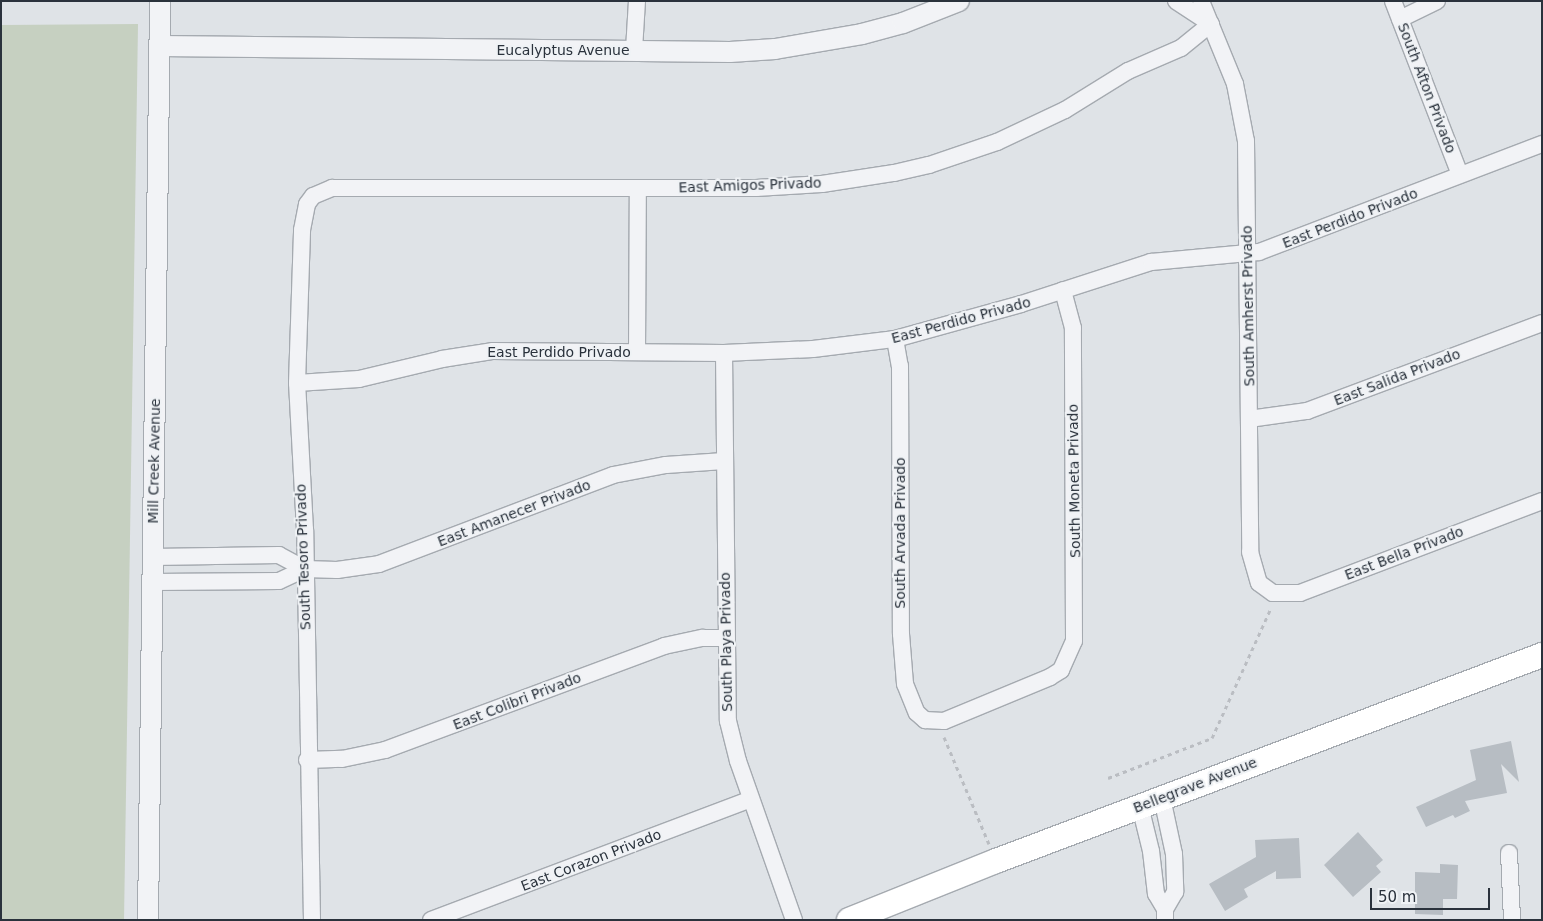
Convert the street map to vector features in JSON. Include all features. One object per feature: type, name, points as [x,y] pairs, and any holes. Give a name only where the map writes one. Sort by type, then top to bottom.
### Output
[{"type":"main road","name":"Bellegrave Avenue","points":[[849,920],[996,861],[1542,655]]},
{"type":"street","name":"Mill Creek Avenue","points":[[148,920],[160,1]]},
{"type":"street","points":[[634,50],[636,1]]},
{"type":"street","name":"Eucalyptus Avenue","points":[[160,46],[730,52],[820,44],[903,23],[959,1]]},
{"type":"street","points":[[1176,1],[1211,24]]},
{"type":"street","name":"South Amherst Privado","points":[[1202,1],[1235,84],[1246,141],[1250,552],[1255,573],[1272,592]]},
{"type":"street","name":"South Afton Privado","points":[[1393,1],[1460,175]]},
{"type":"street","points":[[1400,19],[1437,1]]},
{"type":"street","name":"East Amigos Privado","points":[[313,196],[332,188],[789,187],[858,179],[929,165],[997,142],[1065,110],[1128,71],[1181,48],[1211,24]]},
{"type":"street","name":"East Perdido Privado","points":[[297,383],[359,379],[442,359],[493,351],[724,353],[813,349],[895,339],[1151,262],[1248,254],[1273,248],[1542,144]]},
{"type":"street","points":[[637,352],[638,188]]},
{"type":"street","name":"South Tesoro Privado","points":[[312,920],[307,760],[305,569],[297,383],[302,230],[307,204],[313,196]]},
{"type":"street","name":"South Moneta Privado","points":[[932,721],[954,718],[1037,683],[1061,670],[1074,641],[1076,621],[1073,328],[1063,290]]},
{"type":"street","name":"East Salida Privado","points":[[1249,419],[1307,411],[1542,323]]},
{"type":"street","name":"South Arvada Privado","points":[[895,339],[900,366],[902,659],[907,695],[917,713],[932,721]]},
{"type":"street","name":"South Playa Privado","points":[[724,353],[725,638],[728,721],[751,799],[794,920]]},
{"type":"street","name":"East Amanecer Privado","points":[[153,557],[279,555],[305,569],[337,570],[379,564],[613,475],[676,464],[724,461]]},
{"type":"street","name":"East Bella Privado","points":[[1272,592],[1300,592],[1542,501]]},
{"type":"street","name":"East Amanecer Privado","points":[[153,582],[279,581],[305,569]]},
{"type":"street","name":"East Colibri Privado","points":[[307,760],[342,759],[385,750],[664,646],[702,638],[725,638]]},
{"type":"street","points":[[1162,798],[1174,842],[1175,892],[1165,914]]},
{"type":"street","name":"East Corazon Privado","points":[[431,920],[751,799]]},
{"type":"street","points":[[1140,806],[1151,851],[1156,894],[1165,914]]},
{"type":"street","points":[[1509,853],[1512,920]]},
{"type":"path","points":[[1108,778],[1212,738],[1272,592]]},
{"type":"path","points":[[932,721],[996,861]]},
{"type":"green space","points":[[138,24],[124,920],[1,920],[1,25]]},
{"type":"building","points":[[1511,741],[1519,782],[1501,764],[1507,793],[1465,801],[1470,811],[1455,818],[1453,815],[1426,827],[1416,807],[1476,780],[1470,750]]},
{"type":"building","points":[[1358,832],[1383,860],[1376,866],[1381,872],[1353,897],[1324,865]]},
{"type":"building","points":[[1299,838],[1301,878],[1276,879],[1276,871],[1244,889],[1248,897],[1225,911],[1209,884],[1256,857],[1255,840]]},
{"type":"building","points":[[1440,864],[1458,865],[1457,899],[1443,899],[1443,915],[1415,914],[1415,872],[1440,873]]}]
